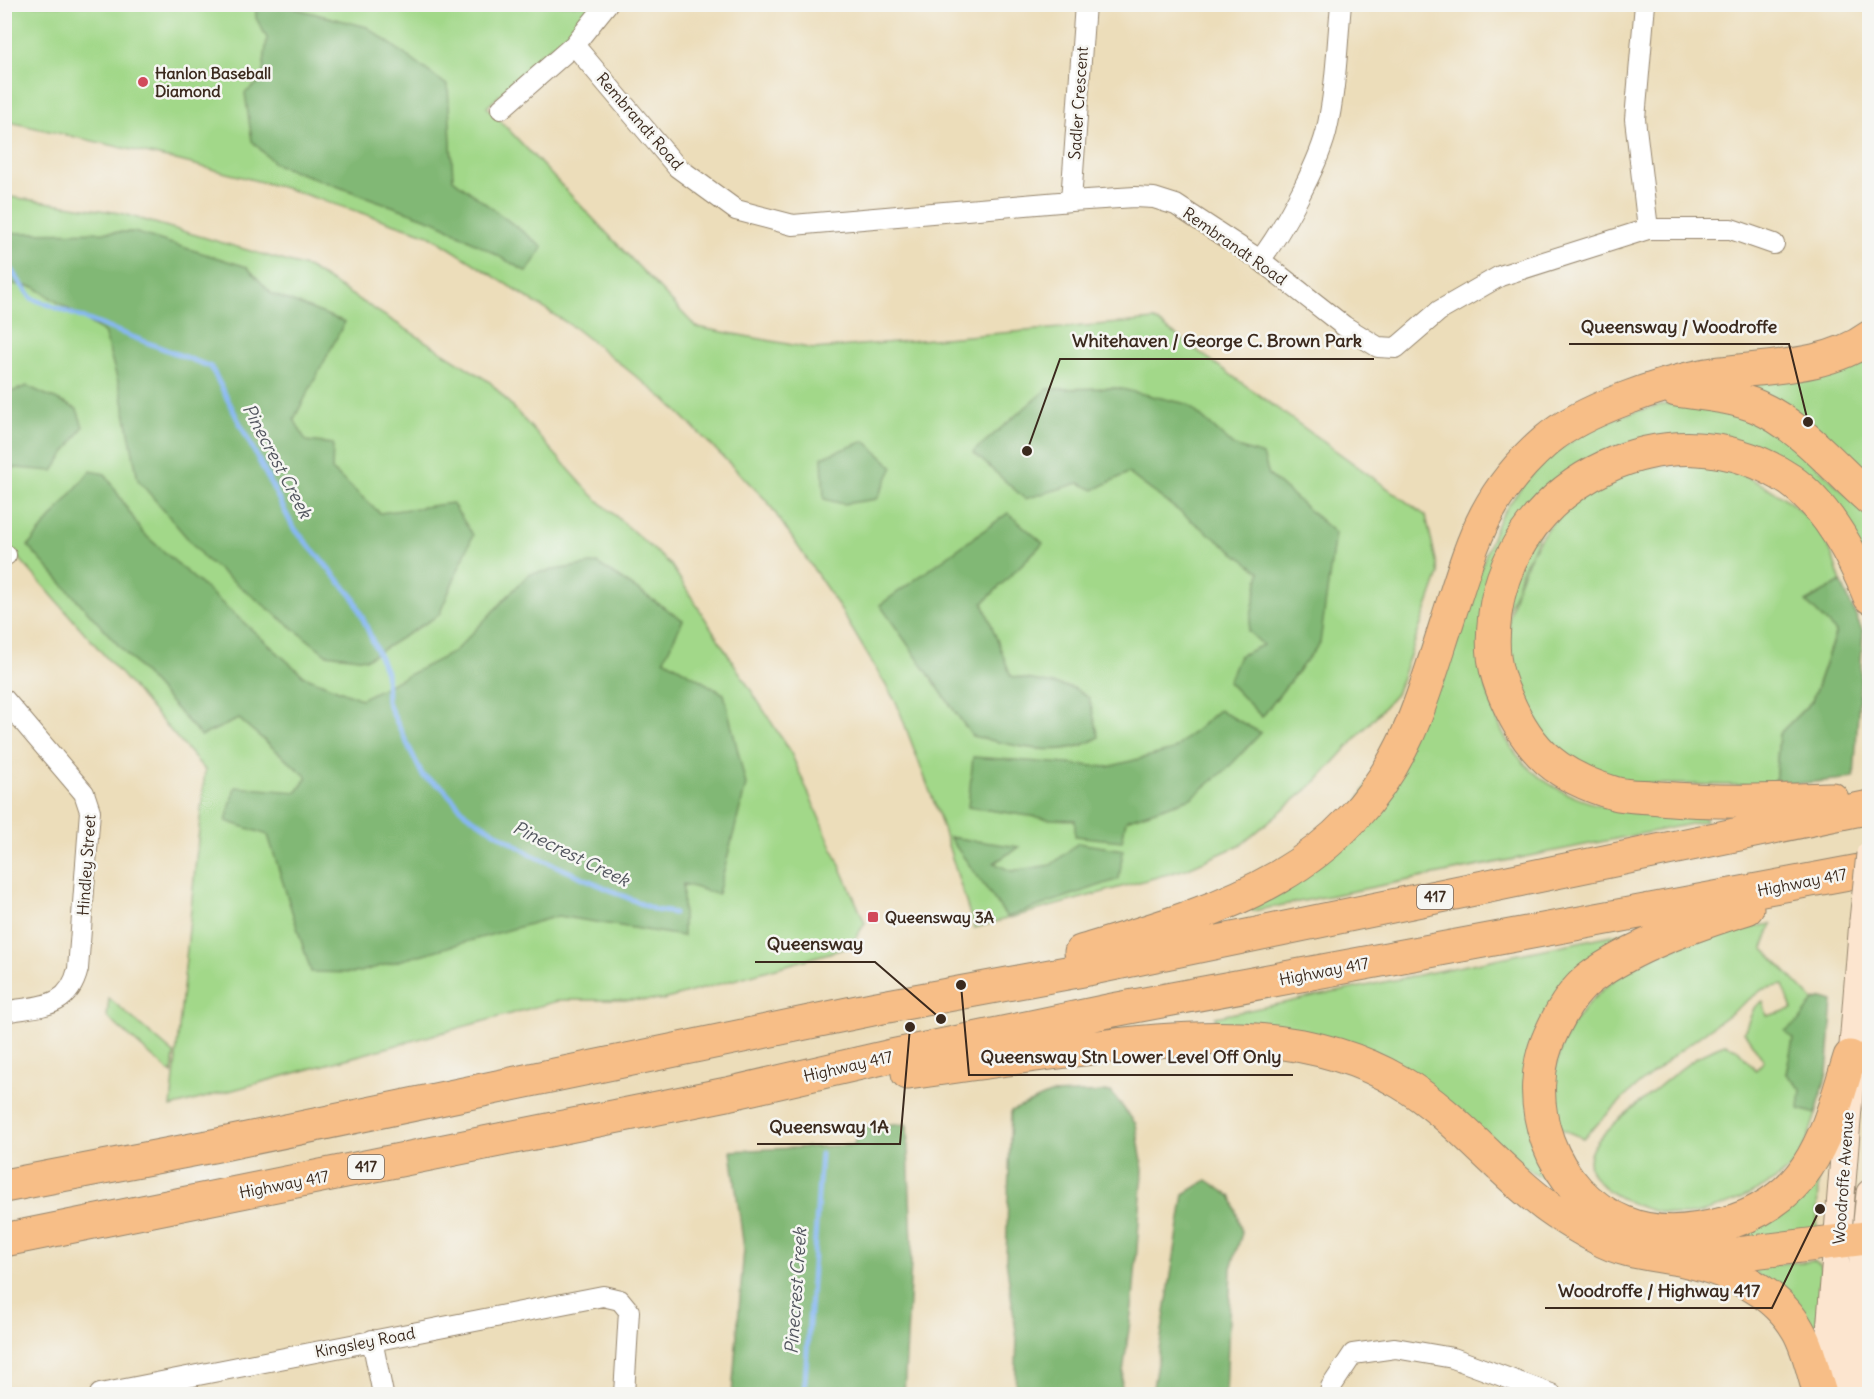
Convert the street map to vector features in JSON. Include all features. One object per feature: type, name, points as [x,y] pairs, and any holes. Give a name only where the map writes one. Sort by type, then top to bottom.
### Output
[{"type":"highway","points":[[999,984],[1071,955],[1225,904],[1274,882],[1334,839],[1377,789],[1408,734],[1472,542],[1490,506],[1515,472],[1550,437],[1583,417],[1620,400],[1705,375],[1804,362],[1855,347],[1869,337]]},
{"type":"highway","points":[[1661,389],[1717,395],[1757,406],[1773,414],[1869,499]]},
{"type":"highway","points":[[1869,597],[1857,566],[1829,520],[1790,481],[1758,462],[1734,454],[1674,449],[1632,456],[1599,469],[1562,492],[1533,523],[1510,558],[1498,597],[1492,638],[1496,675],[1515,719],[1528,742],[1563,772],[1616,794],[1717,803],[1869,797]]},
{"type":"highway","name":"417","points":[[4,1186],[223,1144],[876,1008],[1083,970],[1869,807]]},
{"type":"highway","points":[[1850,1057],[1825,1134],[1807,1168],[1795,1182],[1761,1209],[1738,1220],[1706,1229],[1676,1233],[1645,1230],[1605,1214],[1574,1187],[1557,1161],[1543,1130],[1538,1087],[1545,1045],[1562,1011],[1589,979],[1645,947],[1723,916],[1869,870]]},
{"type":"highway","name":"Highway 417","points":[[4,1240],[727,1094],[1010,1045],[1869,870]]},
{"type":"highway","points":[[1010,1045],[1181,1039],[1271,1041],[1312,1048],[1356,1062],[1388,1076],[1426,1099],[1540,1202],[1600,1240],[1642,1254],[1686,1261],[1734,1276],[1769,1294],[1797,1329],[1807,1351],[1820,1395]]},
{"type":"highway","points":[[1686,1261],[1853,1239]]},
{"type":"main road","name":"Woodroffe Avenue","points":[[1849,1395],[1853,1239],[1850,1057],[1869,854]]},
{"type":"main road","name":"Woodroffe Avenue","points":[[1825,1395],[1853,1239],[1869,1193]]},
{"type":"street","points":[[501,109],[574,45],[608,4]]},
{"type":"street","name":"Sadler Crescent","points":[[1071,201],[1085,4]]},
{"type":"street","points":[[1260,260],[1272,244],[1298,197],[1325,136],[1333,95],[1341,4]]},
{"type":"street","points":[[1645,4],[1635,119],[1648,229]]},
{"type":"street","name":"Rembrandt Road","points":[[574,45],[677,167],[736,210],[793,225],[1071,201],[1154,198],[1176,205],[1260,260],[1344,326],[1378,348],[1396,348],[1439,311],[1500,276],[1648,229],[1731,229],[1774,244]]},
{"type":"street","name":"Hindley Street","points":[[4,699],[89,802],[90,811],[78,969],[73,988],[56,1001],[4,1012]]},
{"type":"street","name":"Kingsley Road","points":[[100,1395],[180,1387],[372,1340],[603,1296],[620,1300],[628,1311],[624,1395]]},
{"type":"street","points":[[372,1340],[383,1395]]},
{"type":"street","points":[[1330,1395],[1331,1387],[1353,1353],[1395,1348],[1453,1358],[1551,1395]]},
{"type":"green space","points":[[4,5],[593,5],[587,15],[487,107],[696,327],[814,349],[1155,320],[1426,516],[1439,574],[1396,694],[1318,780],[1242,844],[1186,869],[974,928],[938,813],[897,704],[836,602],[767,501],[667,401],[575,328],[429,235],[285,188],[176,160],[5,121]]},
{"type":"green space","points":[[256,5],[281,5],[367,27],[448,86],[453,179],[543,247],[527,272],[439,223],[275,164],[252,141],[245,93],[262,80],[267,38],[256,18]]},
{"type":"green space","points":[[4,196],[120,213],[309,268],[490,382],[592,495],[671,565],[791,753],[865,923],[850,947],[663,1000],[561,1000],[171,1107],[205,770],[19,558],[5,547]]},
{"type":"green space","points":[[134,232],[247,267],[272,294],[345,322],[294,419],[306,441],[333,444],[332,470],[380,513],[452,503],[473,535],[439,615],[367,659],[326,654],[205,559],[138,480],[122,396],[104,332],[34,287],[4,283],[5,233]]},
{"type":"green space","points":[[1869,349],[1869,471],[1865,475],[1709,385]]},
{"type":"green space","points":[[27,386],[77,409],[83,427],[53,471],[5,467],[5,394]]},
{"type":"green space","points":[[1117,388],[1187,404],[1234,446],[1263,455],[1269,475],[1335,533],[1320,643],[1262,717],[1228,682],[1239,656],[1263,645],[1248,631],[1260,572],[1128,473],[1094,490],[1079,483],[1025,499],[973,452],[1047,389]]},
{"type":"green space","points":[[1694,402],[1777,428],[1869,516],[1867,520],[1869,568],[1822,492],[1638,441],[1627,444],[1598,455],[1562,477],[1488,654],[1483,675],[1494,710],[1508,741],[1527,766],[1551,785],[1578,798],[1608,808],[1672,816],[1704,817],[1706,821],[1253,911],[1247,906],[1325,860],[1464,612],[1499,519],[1524,483],[1549,456],[1587,431],[1623,415],[1660,405]]},
{"type":"green space","points":[[865,441],[893,467],[877,499],[843,504],[824,499],[822,457]]},
{"type":"green space","points":[[1716,465],[1778,494],[1805,515],[1817,528],[1829,547],[1841,582],[1807,602],[1836,631],[1812,701],[1779,734],[1775,786],[1619,783],[1547,744],[1522,700],[1509,653],[1509,617],[1522,568],[1547,528],[1577,499],[1641,466]]},
{"type":"green space","points":[[90,471],[105,474],[143,533],[304,676],[361,699],[454,652],[529,574],[597,563],[683,620],[664,659],[724,694],[746,785],[718,894],[683,884],[683,936],[558,916],[356,973],[311,972],[268,835],[226,821],[235,787],[297,792],[307,777],[239,719],[201,736],[28,546]]},
{"type":"green space","points":[[1008,513],[1043,543],[983,603],[1011,676],[1074,688],[1089,698],[1099,737],[1084,744],[1053,750],[1037,749],[972,736],[880,605]]},
{"type":"green space","points":[[1841,582],[1863,632],[1854,778],[1775,786],[1779,734],[1812,701],[1836,632],[1806,602]]},
{"type":"green space","points":[[1219,710],[1261,733],[1228,768],[1191,798],[1126,820],[1122,841],[1075,836],[1075,820],[1050,819],[968,807],[973,757],[1108,767],[1173,750]]},
{"type":"green space","points":[[949,837],[1019,847],[994,863],[1011,871],[1051,865],[1078,843],[1123,850],[1119,879],[1007,917]]},
{"type":"green space","points":[[1772,924],[1763,948],[1814,1001],[1796,1036],[1786,1074],[1801,1089],[1816,1114],[1807,1142],[1799,1157],[1779,1177],[1749,1195],[1716,1208],[1688,1215],[1676,1215],[1642,1207],[1609,1191],[1597,1181],[1590,1169],[1590,1155],[1598,1140],[1605,1133],[1672,1076],[1714,1048],[1725,1044],[1736,1048],[1756,1070],[1764,1061],[1744,1032],[1754,1008],[1763,1001],[1767,1016],[1792,1009],[1783,985],[1763,989],[1677,1053],[1629,1093],[1583,1138],[1561,1129],[1554,1099],[1555,1071],[1563,1045],[1576,1020],[1593,999],[1614,980],[1665,951],[1731,931]]},
{"type":"green space","points":[[1661,925],[1555,1003],[1552,1169],[1544,1179],[1339,1043],[1284,1026],[1217,1025],[1215,1017]]},
{"type":"green space","points":[[109,998],[174,1054],[172,1074],[107,1017]]},
{"type":"green space","points":[[1823,998],[1833,1001],[1827,1073],[1816,1114],[1799,1109],[1801,1089],[1786,1074],[1793,1039],[1785,1031],[1800,1020],[1814,1001]]},
{"type":"green space","points":[[1111,1092],[1136,1124],[1143,1170],[1133,1300],[1120,1394],[1015,1394],[1017,1339],[1006,1259],[1011,1111],[1050,1094]]},
{"type":"green space","points":[[907,1124],[912,1244],[904,1394],[732,1394],[744,1249],[731,1151],[854,1145],[859,1127]]},
{"type":"green space","points":[[1818,1176],[1817,1230],[1732,1248],[1684,1238]]},
{"type":"green space","points":[[1207,1180],[1232,1197],[1242,1233],[1231,1268],[1226,1394],[1152,1394],[1184,1194]]},
{"type":"green space","points":[[1814,1261],[1821,1266],[1817,1334],[1749,1266]]},
{"type":"waterway","name":"Pinecrest Creek","points":[[4,260],[31,298],[211,367],[293,527],[354,598],[386,672],[387,702],[423,776],[442,787],[466,814],[532,855],[655,910],[674,913]]},
{"type":"waterway","name":"Pinecrest Creek","points":[[804,1394],[821,1154]]},
{"type":"place","name":"Hanlon Baseball Diamond","points":[[143,82]]},
{"type":"place","name":"Queensway / Woodroffe","points":[[1808,422]]},
{"type":"place","name":"Whitehaven / George C. Brown Park","points":[[1027,451]]},
{"type":"place","name":"Queensway 3A","points":[[873,917]]},
{"type":"place","name":"Queensway Stn Lower Level Off Only","points":[[961,985]]},
{"type":"place","name":"Queensway","points":[[941,1019]]},
{"type":"place","name":"Queensway 1A","points":[[910,1027]]},
{"type":"place","name":"Woodroffe / Highway 417","points":[[1820,1209]]}]
